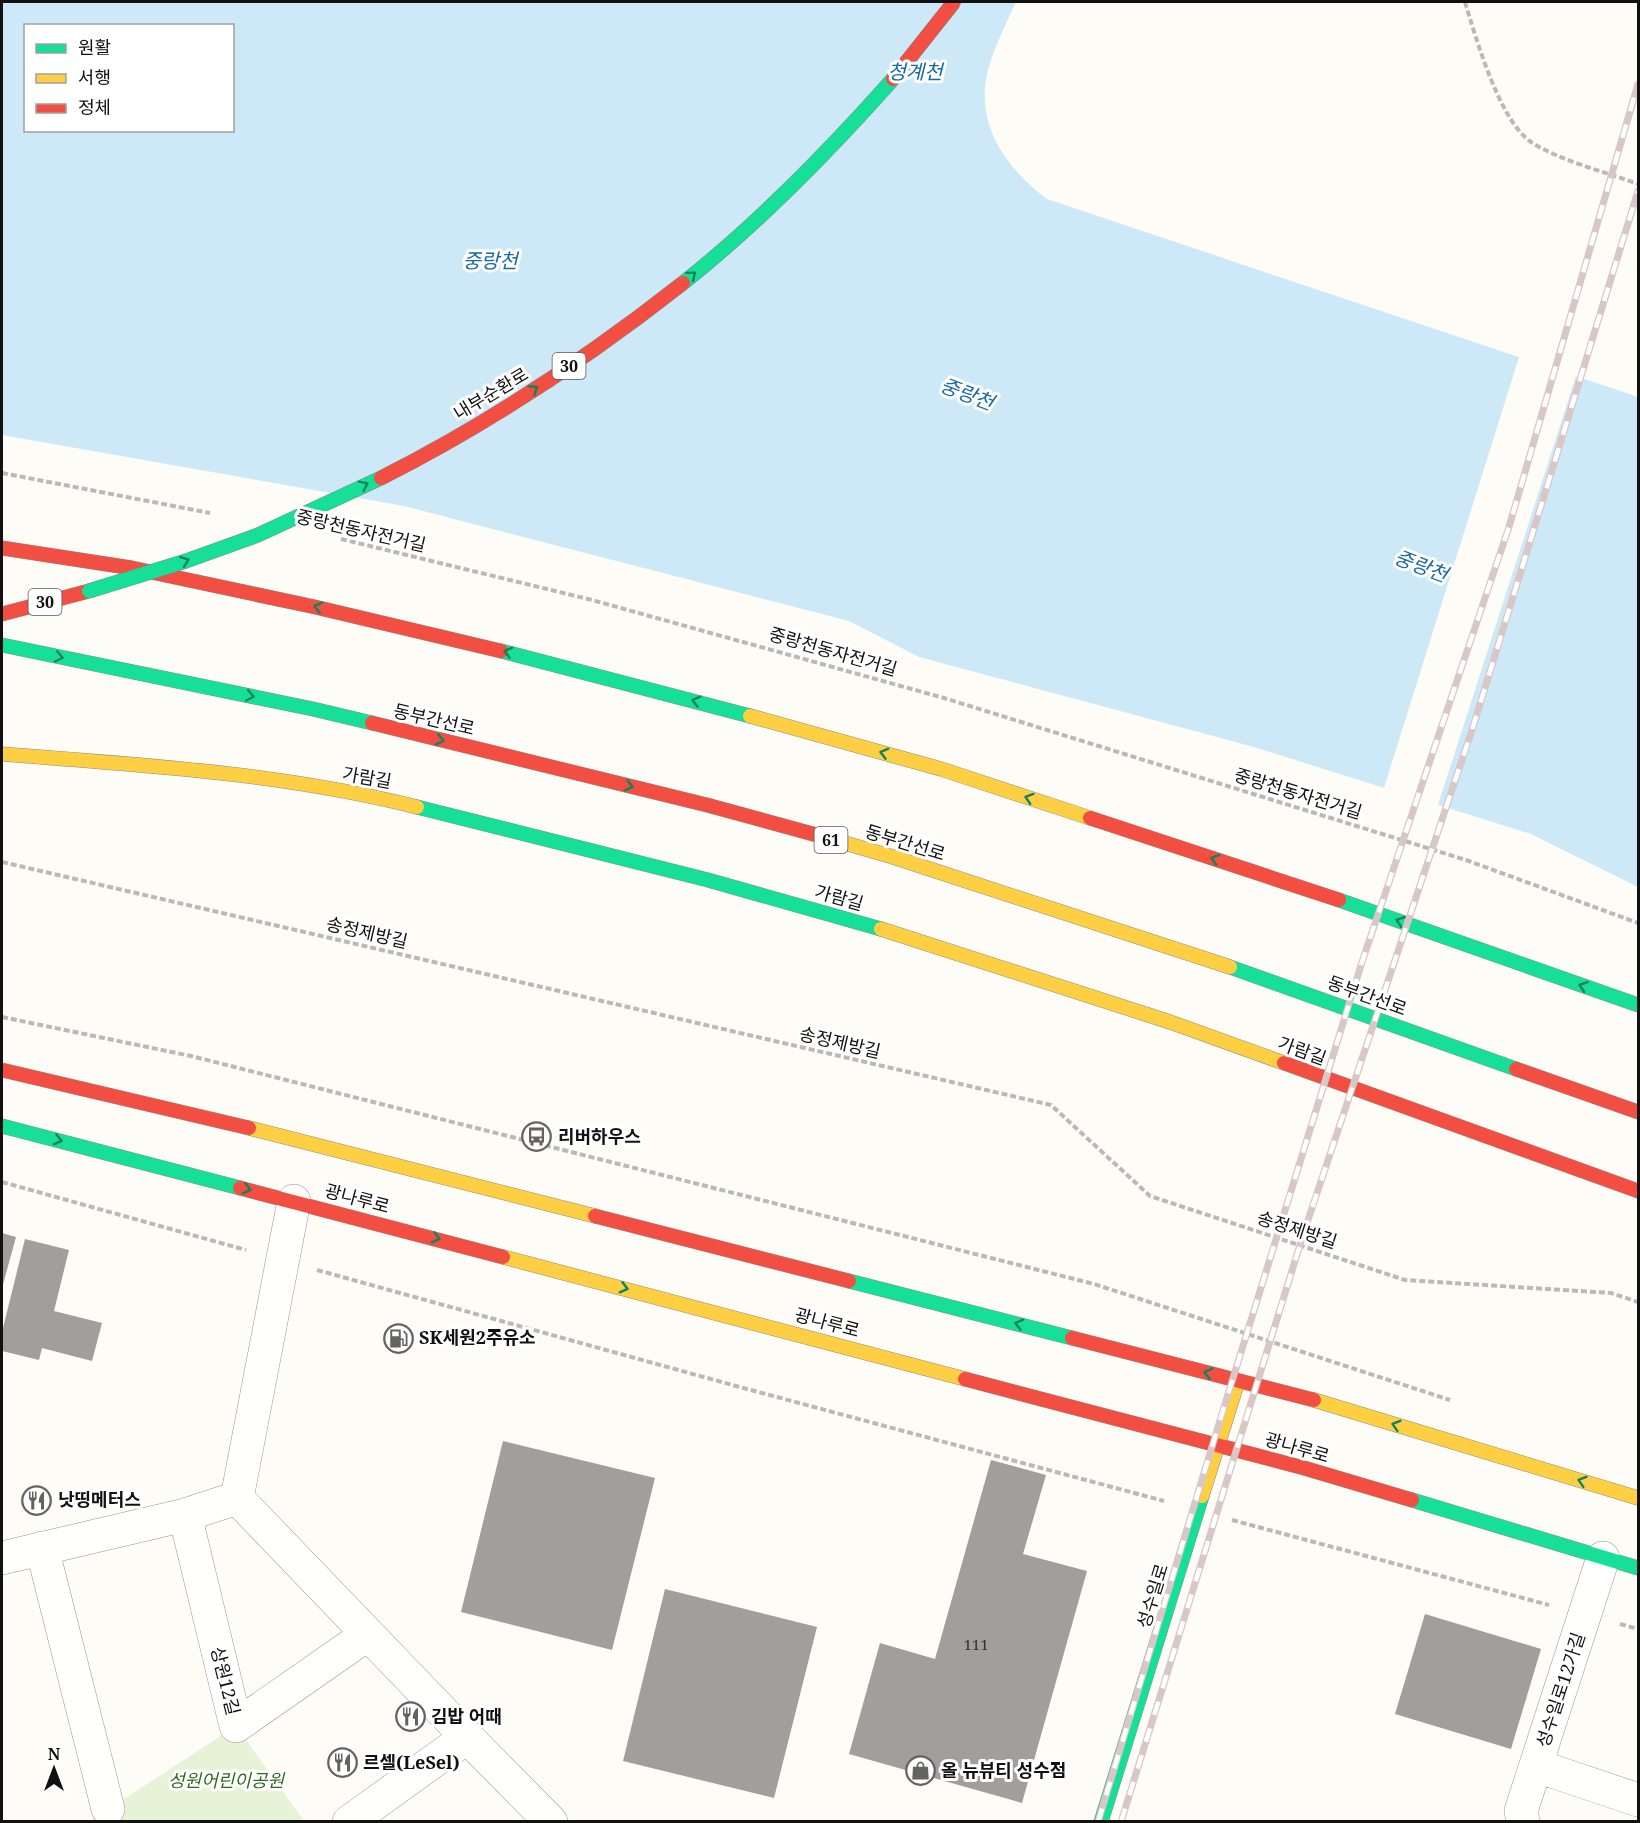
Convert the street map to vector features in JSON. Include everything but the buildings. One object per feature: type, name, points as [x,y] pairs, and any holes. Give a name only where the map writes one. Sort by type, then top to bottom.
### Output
[{"type":"main road","name":"내부순환로","points":[[2,614],[89,591],[179,563],[280,526],[376,480],[494,416],[603,343],[676,289],[743,232],[822,155],[880,93],[941,21],[954,2]]},
{"type":"main road","points":[[2,548],[132,568],[482,646],[658,691],[941,769],[1326,895],[1638,1005]]},
{"type":"main road","name":"동부간선로","points":[[2,645],[313,709],[707,805],[890,856],[1259,976],[1638,1112]]},
{"type":"main road","name":"가람길","points":[[2,754],[198,770],[385,799],[708,880],[858,922],[1170,1022],[1638,1191]]},
{"type":"main road","points":[[2,1070],[296,1139],[1238,1381],[1324,1404],[1638,1498]]},
{"type":"main road","name":"광나루로","points":[[2,1126],[1218,1444],[1638,1568]]},
{"type":"main road","name":"성수일로","points":[[1101,1821],[1238,1381]]},
{"type":"street","points":[[237,1498],[294,1201]]},
{"type":"street","points":[[2,1558],[185,1515],[237,1498]]},
{"type":"street","points":[[237,1498],[551,1821]]},
{"type":"street","name":"상원12길","points":[[185,1515],[236,1726],[368,1634]]},
{"type":"street","points":[[42,1548],[108,1809]]},
{"type":"street","name":"성수일로12가길","points":[[1522,1821],[1521,1811],[1602,1558]]},
{"type":"street","points":[[349,1821],[468,1737]]},
{"type":"street","points":[[1537,1766],[1638,1800]]},
{"type":"path","points":[[1465,2],[1483,60],[1504,107],[1528,140],[1546,151],[1638,184]]},
{"type":"path","points":[[2,473],[211,513]]},
{"type":"path","name":"중랑천동자전거길","points":[[337,538],[602,603],[944,698],[1466,860],[1638,923]]},
{"type":"path","name":"송정제방길","points":[[2,862],[1051,1105],[1150,1196],[1405,1280],[1611,1293],[1638,1302]]},
{"type":"path","points":[[2,1017],[191,1056],[1094,1284],[1457,1402]]},
{"type":"path","points":[[2,1182],[747,1389],[1638,1629]]},
{"type":"green space","name":"성원어린이공원","points":[[236,1726],[304,1821],[89,1822]]},
{"type":"water","name":"중랑천","points":[[2,2],[1016,2],[988,70],[985,90],[986,108],[997,143],[1007,159],[1032,187],[1047,199],[1638,397],[1638,887],[1531,834],[1254,747],[919,657],[849,621],[404,506],[2,435]]},
{"type":"pier","points":[[1520,354],[1577,373],[1437,808],[1383,791]]},
{"type":"railway","points":[[1098,1822],[1362,962],[1509,527],[1638,84]]},
{"type":"railway","points":[[1121,1822],[1304,1232],[1472,730],[1638,191]]},
{"type":"traffic: fast","points":[[683,283],[739,236],[792,186],[893,79]]},
{"type":"traffic: fast","points":[[89,591],[186,561],[258,535],[381,478]]},
{"type":"traffic: fast","points":[[2,645],[372,723]]},
{"type":"traffic: fast","points":[[501,651],[750,716]]},
{"type":"traffic: fast","points":[[417,807],[708,880],[881,929]]},
{"type":"traffic: fast","points":[[1339,900],[1638,1005]]},
{"type":"traffic: fast","points":[[1230,967],[1516,1069]]},
{"type":"traffic: fast","points":[[2,1126],[240,1188]]},
{"type":"traffic: fast","points":[[849,1281],[1072,1338]]},
{"type":"traffic: fast","points":[[1101,1822],[1202,1496]]},
{"type":"traffic: fast","points":[[1412,1500],[1638,1568]]},
{"type":"traffic: slow","points":[[750,716],[941,769],[1090,818]]},
{"type":"traffic: slow","points":[[2,754],[263,778],[366,795],[417,807]]},
{"type":"traffic: slow","points":[[813,834],[890,856],[1230,967]]},
{"type":"traffic: slow","points":[[881,929],[1170,1022],[1284,1063]]},
{"type":"traffic: slow","points":[[249,1128],[595,1216]]},
{"type":"traffic: slow","points":[[503,1257],[965,1379]]},
{"type":"traffic: slow","points":[[1202,1496],[1238,1381]]},
{"type":"traffic: slow","points":[[1314,1400],[1638,1498]]},
{"type":"traffic: jam","points":[[893,79],[954,2]]},
{"type":"traffic: jam","points":[[381,478],[460,435],[537,388],[611,337],[683,283]]},
{"type":"traffic: jam","points":[[2,548],[132,568],[315,607],[501,651]]},
{"type":"traffic: jam","points":[[2,614],[89,591]]},
{"type":"traffic: jam","points":[[372,723],[707,805],[813,834]]},
{"type":"traffic: jam","points":[[1090,818],[1339,900]]},
{"type":"traffic: jam","points":[[1284,1063],[1638,1191]]},
{"type":"traffic: jam","points":[[1516,1069],[1638,1112]]},
{"type":"traffic: jam","points":[[2,1070],[249,1128]]},
{"type":"traffic: jam","points":[[240,1188],[503,1257]]},
{"type":"traffic: jam","points":[[595,1216],[849,1281]]},
{"type":"traffic: jam","points":[[1072,1338],[1314,1400]]},
{"type":"traffic: jam","points":[[965,1379],[1304,1468],[1412,1500]]},
{"type":"place","name":"리버하우스","points":[[537,1137]]},
{"type":"place","name":"SK세원2주유소","points":[[398,1338]]},
{"type":"place","name":"낫띵메터스","points":[[37,1500]]},
{"type":"place","name":"김밥 어때","points":[[410,1717]]},
{"type":"place","name":"르셀(LeSel)","points":[[342,1763]]},
{"type":"place","name":"올 뉴뷰티 성수점","points":[[920,1771]]},
{"type":"water label","name":"청계천","points":[[915,72]]}]
